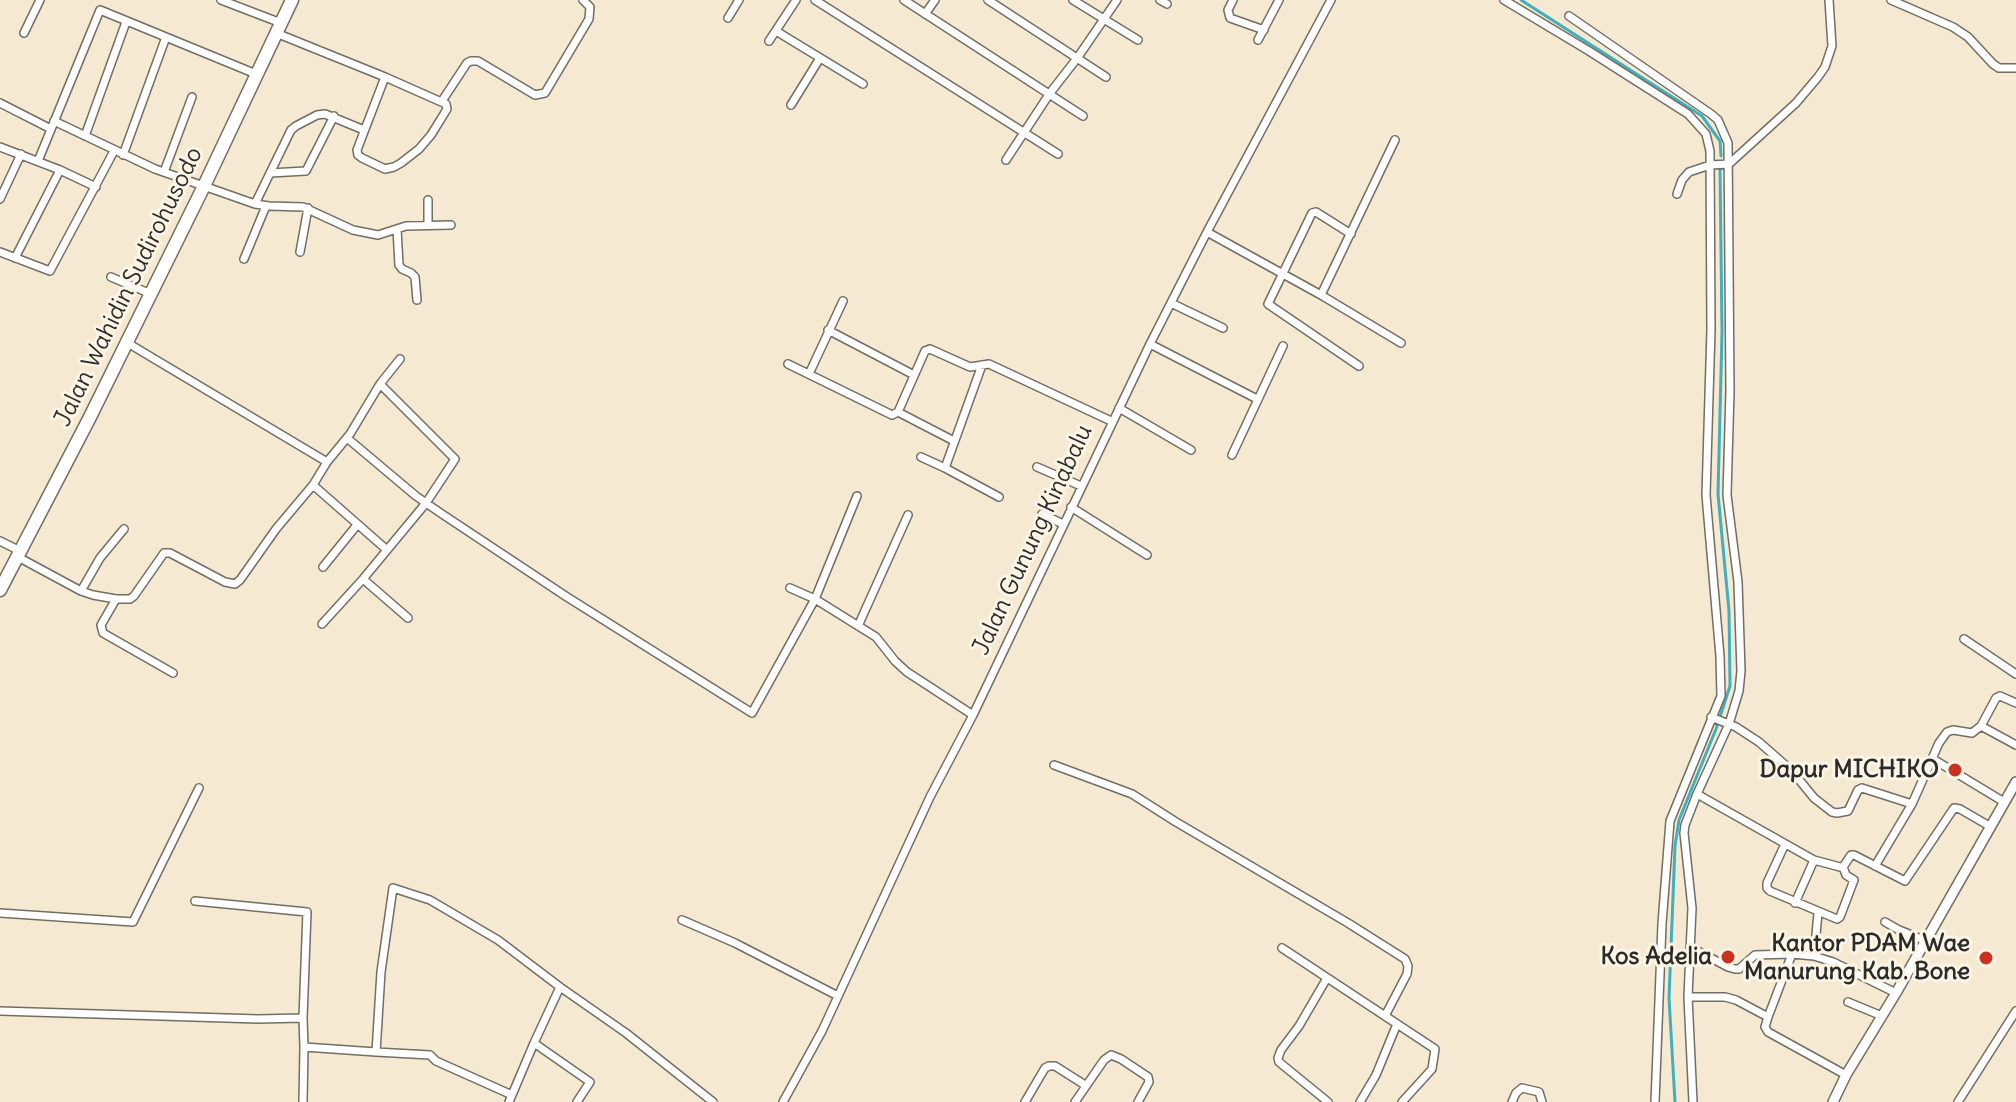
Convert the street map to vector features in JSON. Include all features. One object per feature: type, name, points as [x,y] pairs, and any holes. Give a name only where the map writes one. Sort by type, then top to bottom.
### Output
[{"type":"highway","name":"Jalan Wahidin Sudirohusodo","points":[[0,590],[151,294],[292,0]]},
{"type":"street","points":[[24,33],[40,0]]},
{"type":"street","points":[[221,0],[442,101],[447,106],[431,135],[410,157],[385,169],[358,155],[357,150],[385,77]]},
{"type":"street","points":[[442,101],[471,61],[478,61],[535,95],[545,93],[589,19],[590,7],[583,0]]},
{"type":"street","points":[[728,18],[739,0]]},
{"type":"street","points":[[769,41],[796,0]]},
{"type":"street","points":[[815,0],[1058,154]]},
{"type":"street","points":[[904,0],[1083,116]]},
{"type":"street","points":[[925,14],[935,0]]},
{"type":"street","points":[[988,0],[1106,77]]},
{"type":"street","points":[[1073,0],[1138,40]]},
{"type":"street","points":[[1006,160],[1117,0]]},
{"type":"street","points":[[1233,0],[1228,10],[1230,18],[1264,30]]},
{"type":"street","points":[[1258,40],[1279,0]]},
{"type":"street","name":"Jalan Gunung Kinabalu","points":[[783,1102],[822,1031],[930,797],[973,715],[1111,421],[1207,232],[1331,0]]},
{"type":"street","points":[[1504,0],[1688,114],[1706,134],[1713,165],[1706,495],[1721,696],[1670,821],[1661,938],[1655,1102]]},
{"type":"street","points":[[1677,194],[1689,172],[1727,164],[1796,103],[1825,67],[1832,46],[1829,0]]},
{"type":"street","points":[[1891,0],[1905,2],[1953,27],[1968,37],[1999,68],[2016,68]]},
{"type":"street","points":[[38,161],[100,10],[256,74]]},
{"type":"street","points":[[1569,16],[1711,114],[1718,120],[1728,143],[1730,391],[1727,495],[1738,582],[1741,671],[1739,691],[1685,825],[1683,841],[1692,908],[1688,997],[1693,1102]]},
{"type":"street","points":[[85,136],[126,22]]},
{"type":"street","points":[[776,31],[863,84]]},
{"type":"street","points":[[123,155],[166,37]]},
{"type":"street","points":[[791,105],[820,58]]},
{"type":"street","points":[[164,172],[192,97]]},
{"type":"street","points":[[0,103],[85,136],[164,172],[255,204],[308,208],[368,234],[378,235],[406,226],[451,225]]},
{"type":"street","points":[[255,204],[294,128],[325,114],[364,130]]},
{"type":"street","points":[[270,173],[306,171],[334,116]]},
{"type":"street","points":[[1321,295],[1395,140]]},
{"type":"street","points":[[0,147],[96,187]]},
{"type":"street","points":[[0,252],[50,271],[114,151]]},
{"type":"street","points":[[0,199],[21,154]]},
{"type":"street","points":[[15,258],[60,170]]},
{"type":"street","points":[[428,200],[428,224]]},
{"type":"street","points":[[244,259],[266,206]]},
{"type":"street","points":[[300,252],[308,208]]},
{"type":"street","points":[[1351,234],[1314,212],[1268,305],[1359,366]]},
{"type":"street","points":[[397,229],[399,265],[415,277],[417,300]]},
{"type":"street","points":[[1207,232],[1401,343]]},
{"type":"street","points":[[111,277],[151,294]]},
{"type":"street","points":[[809,374],[843,301]]},
{"type":"street","points":[[1171,303],[1223,328]]},
{"type":"street","points":[[828,330],[914,375]]},
{"type":"street","points":[[126,342],[327,462]]},
{"type":"street","points":[[1150,344],[1257,399]]},
{"type":"street","points":[[1232,455],[1283,346]]},
{"type":"street","points":[[788,364],[889,415],[898,412],[928,349],[970,367],[989,364],[1111,421]]},
{"type":"street","points":[[0,541],[81,591],[93,595],[130,599],[164,553],[170,553],[225,582],[235,584],[313,485],[400,359]]},
{"type":"street","points":[[945,468],[982,365]]},
{"type":"street","points":[[322,624],[426,503],[455,457],[380,384]]},
{"type":"street","points":[[1119,408],[1191,450]]},
{"type":"street","points":[[898,412],[954,441]]},
{"type":"street","points":[[347,438],[426,503],[567,597],[752,713],[815,599],[857,496]]},
{"type":"street","points":[[921,457],[999,497]]},
{"type":"street","points":[[1037,467],[1081,486]]},
{"type":"street","points":[[313,485],[387,550]]},
{"type":"street","points":[[1071,507],[1147,555]]},
{"type":"street","points":[[1042,514],[1063,524]]},
{"type":"street","points":[[858,626],[908,515]]},
{"type":"street","points":[[323,567],[357,525]]},
{"type":"street","points":[[81,591],[100,558],[124,529]]},
{"type":"street","points":[[363,579],[408,618]]},
{"type":"street","points":[[790,588],[815,599],[878,639],[907,672],[973,715]]},
{"type":"street","points":[[116,599],[101,625],[103,633],[173,673]]},
{"type":"street","points":[[1964,639],[2016,674]]},
{"type":"street","points":[[1875,866],[1912,804],[1942,736],[1953,730],[1972,733],[1981,726],[2000,696],[2016,703]]},
{"type":"street","points":[[1713,718],[1743,730],[1772,752],[1814,798],[1832,812],[1848,811],[1858,790],[1864,787],[1912,804]]},
{"type":"street","points":[[1981,726],[2016,745]]},
{"type":"street","points":[[1933,759],[2004,802]]},
{"type":"street","points":[[1054,765],[1132,794],[1405,959],[1407,974],[1385,1016]]},
{"type":"street","points":[[1833,1102],[2016,782]]},
{"type":"street","points":[[0,913],[133,922],[199,788]]},
{"type":"street","points":[[1697,794],[1814,860],[1843,867]]},
{"type":"street","points":[[1843,867],[1852,855],[1905,881],[1954,808],[1991,827]]},
{"type":"street","points":[[1785,844],[1767,888],[1835,919],[1840,917],[1854,880],[1846,875],[1843,867]]},
{"type":"street","points":[[1795,903],[1814,860]]},
{"type":"street","points":[[376,1052],[381,972],[393,888],[416,894],[498,940],[626,1033],[713,1102]]},
{"type":"street","points":[[195,901],[307,912],[303,1102]]},
{"type":"street","points":[[1814,956],[1818,913]]},
{"type":"street","points":[[682,920],[735,943],[838,996]]},
{"type":"street","points":[[1885,922],[1926,941]]},
{"type":"street","points":[[1690,947],[1734,969],[1739,969],[1755,955],[1814,956],[1896,993]]},
{"type":"street","points":[[1282,948],[1434,1048],[1432,1069],[1402,1102]]},
{"type":"street","points":[[1792,954],[1765,1027],[1768,1032],[1846,1075]]},
{"type":"street","points":[[1327,978],[1278,1058],[1328,1102]]},
{"type":"street","points":[[304,1047],[430,1055],[436,1061],[511,1098],[560,987]]},
{"type":"street","points":[[1688,997],[1725,997],[1768,1017]]},
{"type":"street","points":[[1848,1002],[1882,1016]]},
{"type":"street","points":[[0,1011],[303,1018]]},
{"type":"street","points":[[1958,1102],[2016,1011]]},
{"type":"street","points":[[1360,1102],[1376,1075],[1397,1024]]},
{"type":"street","points":[[534,1043],[590,1082],[577,1102]]},
{"type":"street","points":[[1075,1102],[1104,1060],[1111,1055],[1148,1077],[1149,1082],[1138,1102]]},
{"type":"street","points":[[1025,1102],[1049,1066],[1055,1066],[1085,1085]]},
{"type":"street","points":[[1512,1102],[1522,1088],[1539,1092],[1542,1102]]},
{"type":"waterway","points":[[1521,0],[1702,116],[1720,141],[1721,156]]},
{"type":"waterway","points":[[1675,1102],[1669,998],[1675,846],[1679,820],[1730,686],[1729,611],[1718,494],[1722,332],[1720,169]]},
{"type":"place","name":"Dapur MICHIKO","points":[[1955,770]]},
{"type":"place","name":"Kos Adelia","points":[[1728,957]]},
{"type":"place","name":"Kantor PDAM Wae Manurung Kab. Bone","points":[[1986,958]]}]
